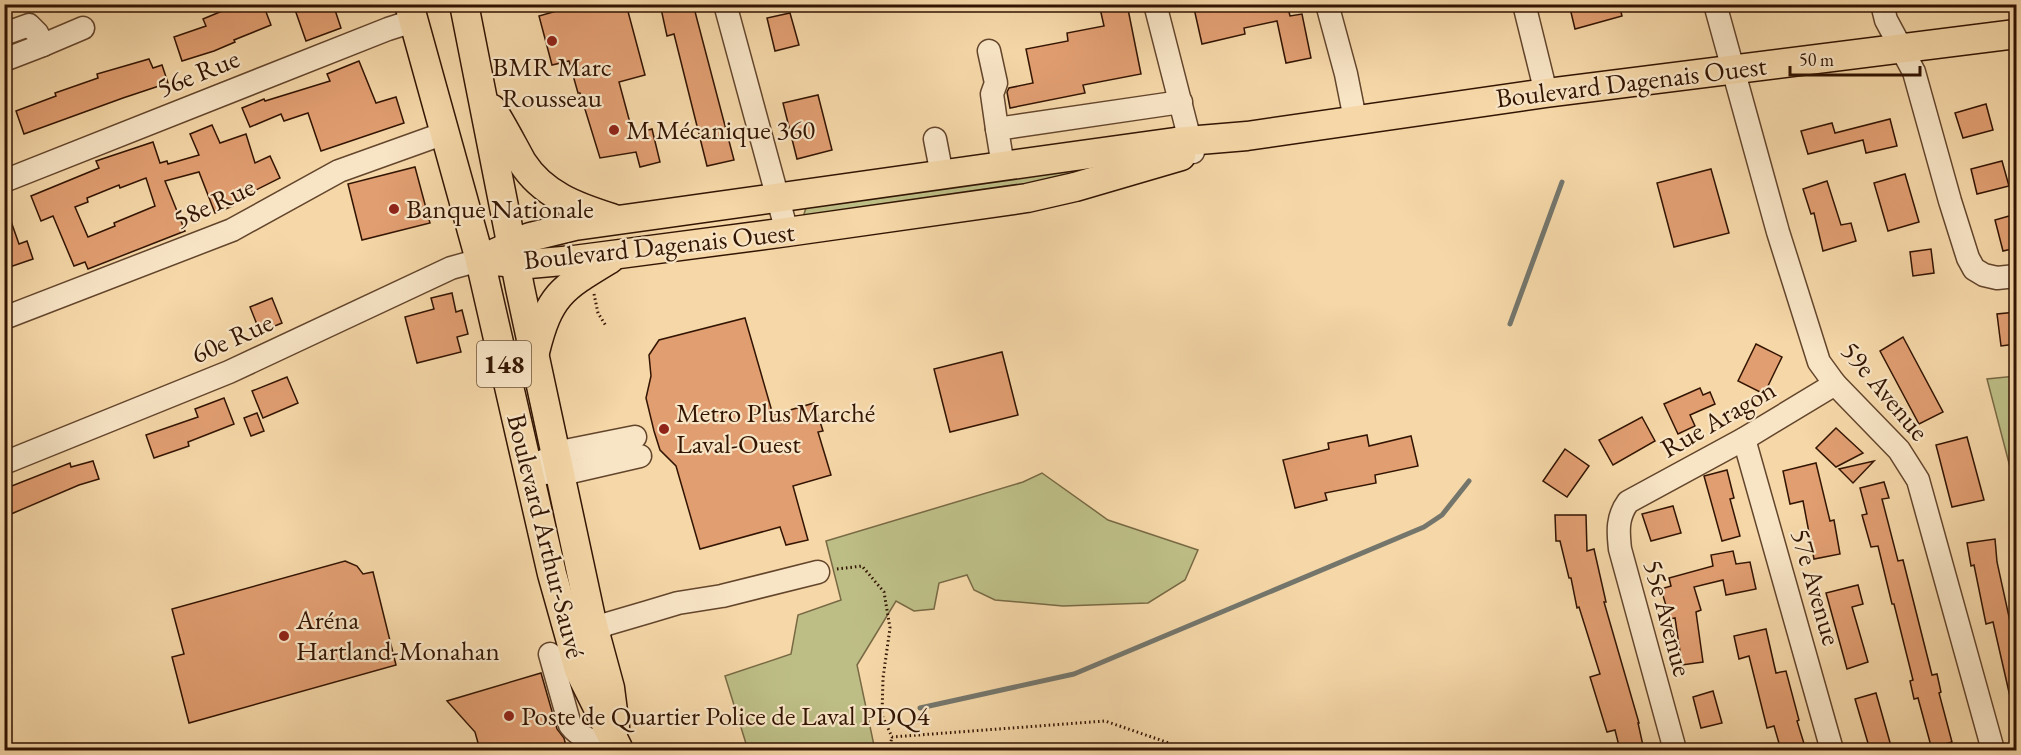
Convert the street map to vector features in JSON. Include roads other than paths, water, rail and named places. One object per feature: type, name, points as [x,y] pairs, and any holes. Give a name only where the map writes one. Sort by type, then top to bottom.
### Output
[{"type":"main road","name":"Boulevard Arthur-Sauvé","points":[[464,4],[559,464],[572,644]]},
{"type":"main road","name":"Boulevard Arthur-Sauvé","points":[[411,13],[480,260],[552,574],[579,670],[618,749]]},
{"type":"main road","name":"Boulevard Dagenais Ouest","points":[[480,260],[514,254],[547,232],[621,220],[1003,166],[1192,147],[1355,119],[1733,68],[2016,34]]},
{"type":"main road","points":[[482,95],[504,127],[523,162],[543,186],[563,200],[580,208],[621,220]]},
{"type":"main road","name":"Boulevard Dagenais Ouest","points":[[514,254],[544,263],[617,255],[1046,194],[1192,147]]},
{"type":"main road","points":[[535,354],[543,322],[555,299],[571,284],[617,255]]},
{"type":"street","points":[[725,4],[787,232]]},
{"type":"street","points":[[1155,4],[1192,147]]},
{"type":"street","points":[[1327,4],[1346,74],[1355,119]]},
{"type":"street","points":[[1524,4],[1546,93]]},
{"type":"street","name":"59e Avenue","points":[[1715,4],[1778,232],[1820,362],[1835,384],[1899,450],[1918,480],[1993,750]]},
{"type":"street","points":[[1882,4],[1886,20],[1914,72],[1968,258],[1974,269],[1997,278],[2016,276]]},
{"type":"street","name":"56e Rue","points":[[7,173],[381,32],[411,13]]},
{"type":"street","points":[[4,34],[29,25],[37,33],[43,45]]},
{"type":"street","points":[[4,60],[84,28]]},
{"type":"street","points":[[989,51],[996,83],[992,94],[1003,166]]},
{"type":"street","points":[[997,129],[1181,102]]},
{"type":"street","name":"58e Rue","points":[[4,318],[232,230],[339,171],[445,133]]},
{"type":"street","points":[[935,139],[942,175]]},
{"type":"street","name":"60e Rue","points":[[4,463],[229,372],[460,264],[480,260]]},
{"type":"street","name":"Rue Aragon","points":[[1629,502],[1744,439],[1835,384]]},
{"type":"street","name":"57e Avenue","points":[[1744,439],[1832,750]]},
{"type":"street","points":[[529,470],[559,464],[570,450],[637,446]]},
{"type":"street","name":"55e Avenue","points":[[1629,502],[1622,510],[1617,526],[1620,549],[1675,750]]},
{"type":"street","points":[[572,644],[607,624],[678,603],[722,597],[818,572]]},
{"type":"waterway","points":[[1510,324],[1562,182]]},
{"type":"waterway","points":[[920,708],[1074,674],[1424,527],[1442,515],[1469,481]]},
{"type":"place","name":"BMR Marc Rousseau","points":[[552,41]]},
{"type":"place","name":"M Mécanique 360","points":[[614,130]]},
{"type":"place","name":"Banque Nationale","points":[[394,209]]},
{"type":"place","name":"Metro Plus Marché Laval-Ouest","points":[[664,429]]},
{"type":"place","name":"Aréna Hartland-Monahan","points":[[284,636]]},
{"type":"place","name":"Poste de Quartier Police de Laval PDQ4","points":[[509,716]]}]
